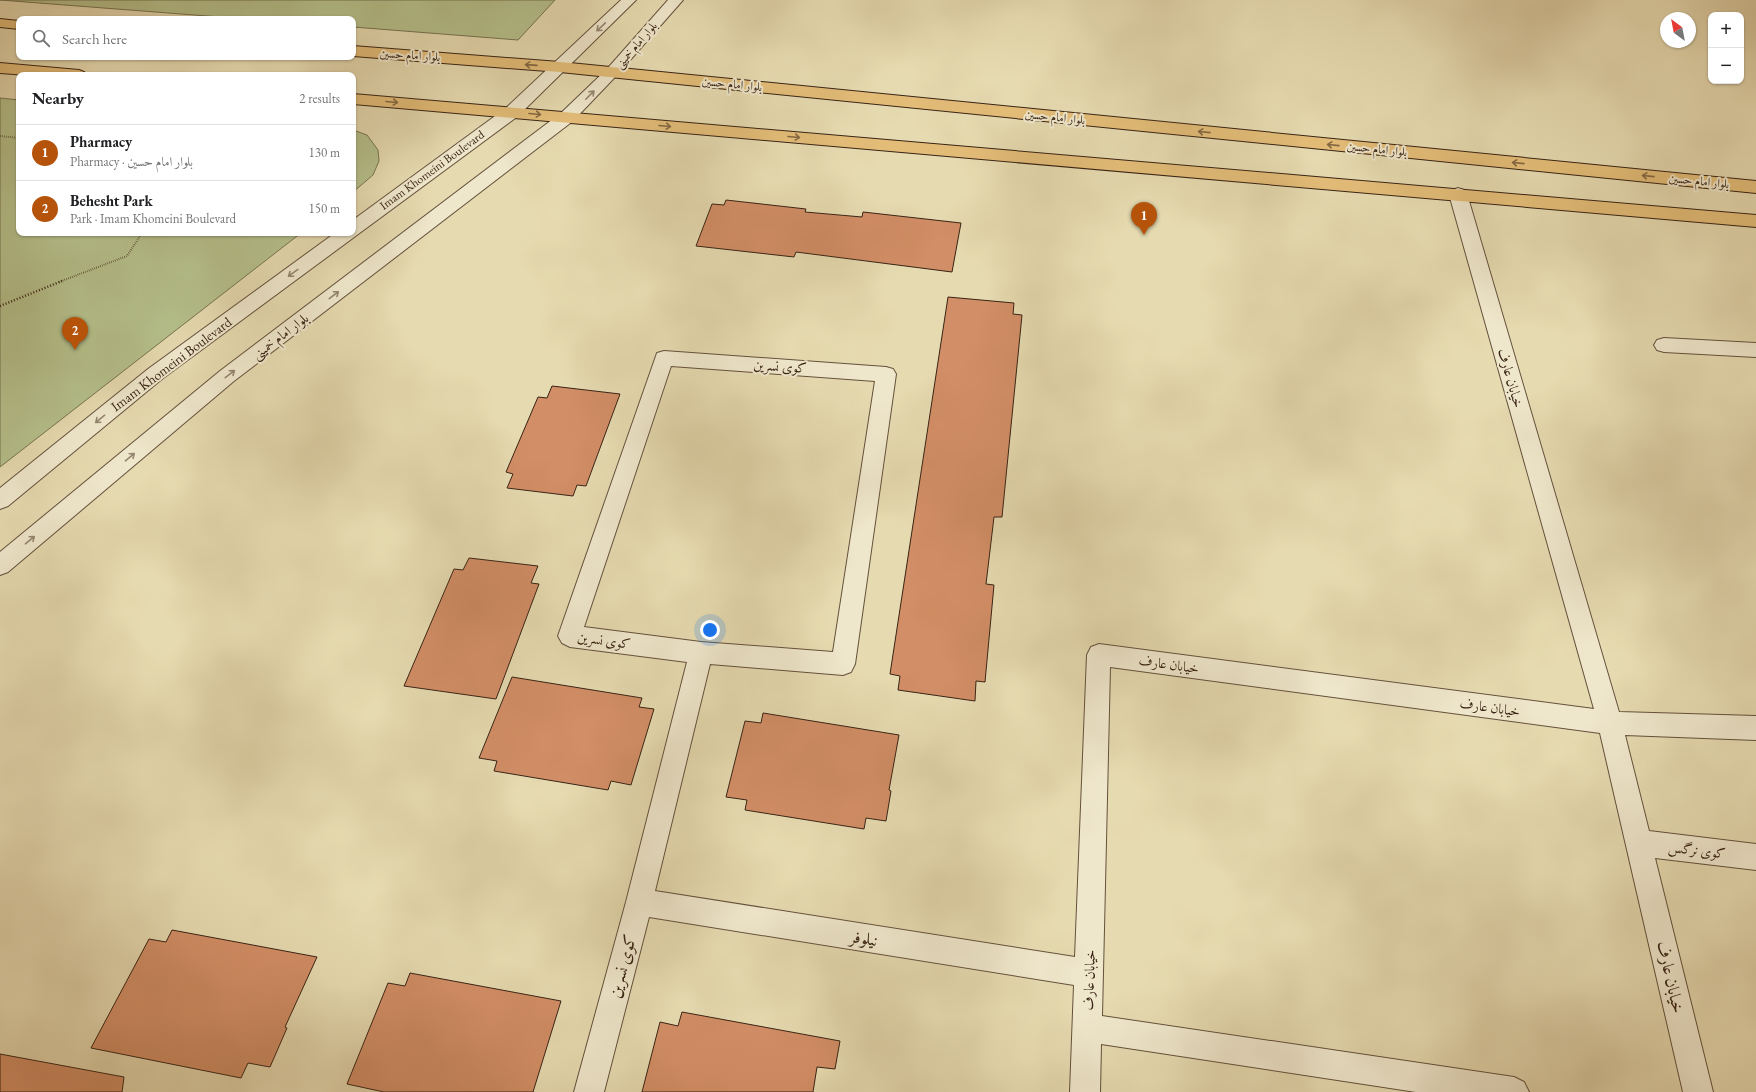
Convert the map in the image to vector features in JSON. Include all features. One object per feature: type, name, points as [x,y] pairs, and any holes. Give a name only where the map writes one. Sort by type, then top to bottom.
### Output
[{"type":"main road","points":[[0,23],[16,25]]},
{"type":"main road","name":"بلوار امام حسین","points":[[356,51],[612,72],[1756,187]]},
{"type":"main road","points":[[0,68],[45,72]]},
{"type":"main road","points":[[356,99],[1756,221]]},
{"type":"street","points":[[560,67],[629,0]]},
{"type":"street","name":"بلوار امام خمینی","points":[[0,565],[227,376],[567,117],[612,72],[676,0]]},
{"type":"street","name":"Imam Khomeini Boulevard","points":[[356,226],[512,112],[560,67]]},
{"type":"street","name":"خیابان عارف","points":[[1458,194],[1610,723],[1698,1092]]},
{"type":"street","name":"Imam Khomeini Boulevard","points":[[0,500],[155,374],[343,236]]},
{"type":"street","points":[[1664,344],[1756,350]]},
{"type":"street","name":"کوی نسرین","points":[[664,358],[886,374],[843,664],[701,654],[570,636],[664,358]]},
{"type":"street","name":"کوی نسرین","points":[[589,1092],[639,902],[701,654]]},
{"type":"street","name":"خیابان عارف","points":[[1085,1092],[1099,655],[1610,723]]},
{"type":"street","points":[[1610,723],[1756,728]]},
{"type":"street","name":"کوی نرگس","points":[[1639,843],[1756,857]]},
{"type":"street","name":"نیلوفر","points":[[639,902],[1089,973]]},
{"type":"street","name":"خیابان عارف","points":[[1087,1028],[1514,1092]]},
{"type":"path","points":[[0,136],[16,138]]},
{"type":"path","points":[[0,306],[55,283],[127,256],[140,236]]},
{"type":"green space","points":[[0,0],[555,0],[518,40],[356,27],[356,16],[207,16]]},
{"type":"green space","points":[[0,98],[16,100],[16,236],[297,236],[0,467]]},
{"type":"green space","points":[[356,131],[367,135],[378,150],[379,161],[373,175],[356,189]]},
{"type":"building","points":[[726,200],[806,209],[805,212],[862,217],[863,212],[961,223],[952,272],[796,252],[794,257],[696,246],[712,204],[724,205]]},
{"type":"building","points":[[948,297],[1014,303],[1013,314],[1022,315],[1002,517],[994,517],[986,584],[994,585],[985,682],[976,681],[975,701],[898,690],[900,676],[890,674]]},
{"type":"building","points":[[552,386],[620,394],[586,486],[577,485],[573,496],[507,488],[513,474],[506,472],[538,397],[547,398]]},
{"type":"building","points":[[469,558],[538,566],[531,583],[539,584],[496,699],[404,686],[454,569],[463,570]]},
{"type":"building","points":[[512,677],[642,698],[639,707],[654,709],[631,785],[611,781],[608,790],[494,771],[497,761],[479,758]]},
{"type":"building","points":[[763,713],[899,735],[889,790],[891,791],[886,821],[866,818],[864,829],[745,810],[747,800],[726,797],[745,721],[761,723]]},
{"type":"building","points":[[172,930],[317,957],[285,1027],[287,1028],[270,1067],[248,1063],[241,1078],[91,1048],[149,939],[166,942]]},
{"type":"building","points":[[410,973],[561,1001],[533,1092],[384,1092],[347,1084],[388,983],[405,986]]},
{"type":"building","points":[[682,1012],[840,1041],[835,1069],[817,1067],[813,1092],[642,1092],[660,1022],[678,1026]]},
{"type":"building","points":[[0,1054],[124,1077],[122,1092],[0,1092]]},
{"type":"place","name":"Pharmacy","points":[[1144,235]]},
{"type":"place","name":"Behesht Park","points":[[75,350]]}]
